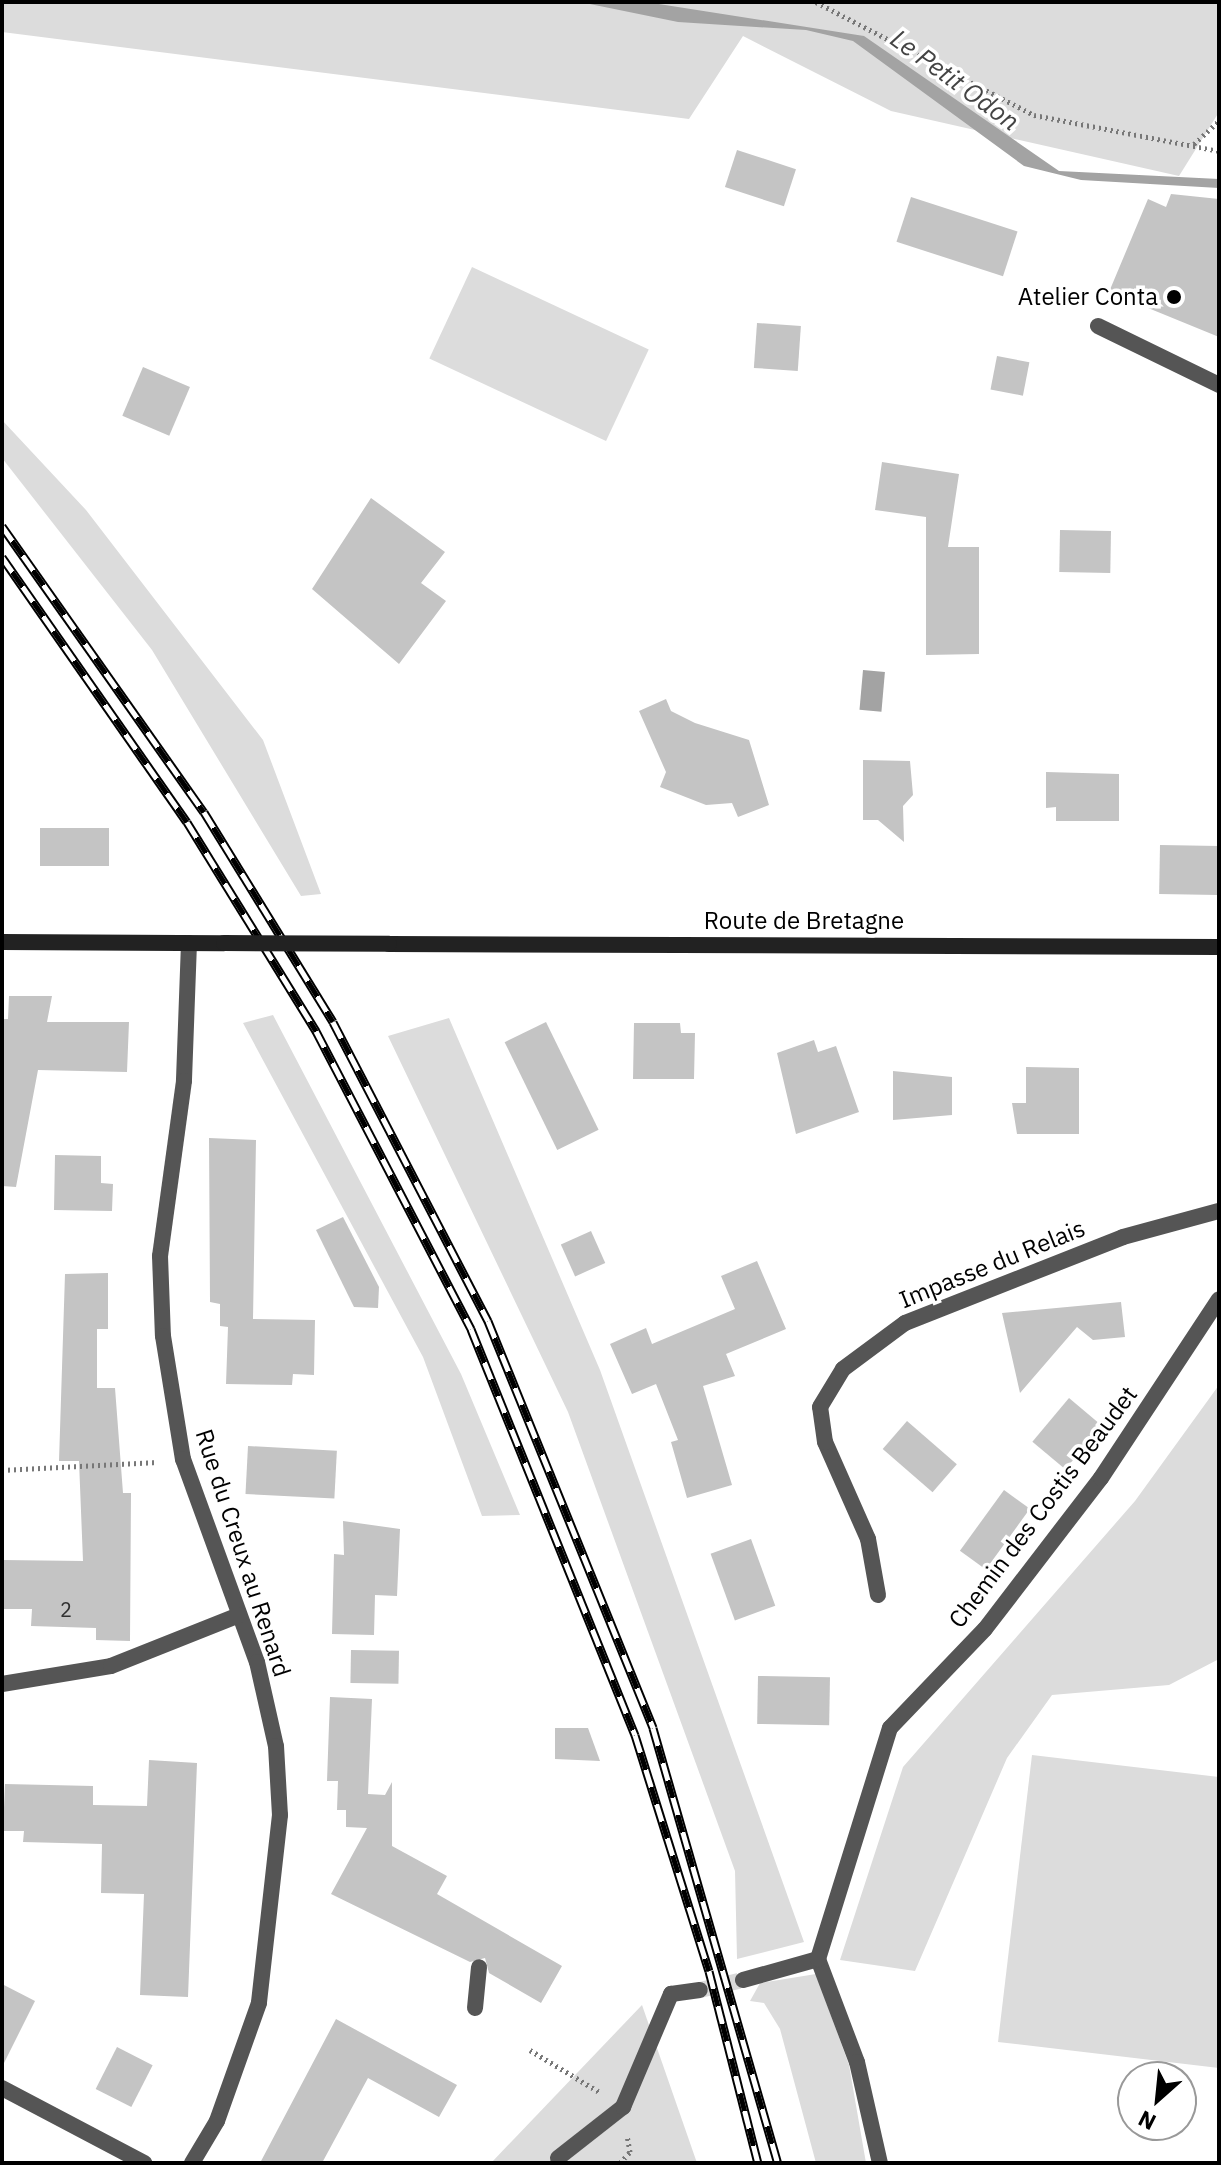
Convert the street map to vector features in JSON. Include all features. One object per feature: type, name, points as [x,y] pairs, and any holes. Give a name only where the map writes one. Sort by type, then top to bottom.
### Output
[{"type":"main road","name":"Route de Bretagne","points":[[2,942],[1219,947]]},
{"type":"street","points":[[1098,326],[1219,385]]},
{"type":"street","name":"Rue du Creux au Renard","points":[[189,943],[184,1081],[160,1256],[163,1336],[183,1459],[239,1615],[276,1746],[277,1880],[247,2046],[192,2163]]},
{"type":"street","name":"Impasse du Relais","points":[[878,1595],[868,1539],[825,1442],[820,1407],[843,1369],[918,1317],[1123,1237],[1219,1211]]},
{"type":"street","name":"Chemin des Costis Beaudet","points":[[818,1959],[890,1728],[985,1629],[1101,1478],[1219,1299]]},
{"type":"street","points":[[2,1684],[111,1666],[239,1615]]},
{"type":"street","points":[[743,1980],[818,1959],[857,2062],[880,2163]]},
{"type":"street","points":[[475,2008],[479,1967]]},
{"type":"street","points":[[558,2158],[623,2107],[671,1994],[700,1990]]},
{"type":"street","points":[[2,2088],[144,2163]]},
{"type":"path","points":[[816,2],[1034,115],[1219,151]]},
{"type":"path","points":[[1193,145],[1219,121]]},
{"type":"path","points":[[2,1470],[183,1459]]},
{"type":"path","points":[[530,2050],[623,2107]]},
{"type":"shaded area","points":[[2,2],[1219,2],[1219,112],[1179,176],[891,111],[743,36],[689,119],[2,32]]},
{"type":"shaded area","points":[[580,2],[646,2],[864,36],[1059,171],[1219,179],[1219,188],[1081,180],[1024,166],[853,41],[806,30],[678,22]]},
{"type":"shaded area","points":[[472,267],[649,349],[606,441],[429,359]]},
{"type":"shaded area","points":[[2,420],[86,510],[263,740],[321,894],[301,896],[152,650],[2,458]]},
{"type":"shaded area","points":[[863,670],[885,672],[881,712],[860,710]]},
{"type":"shaded area","points":[[273,1015],[461,1374],[520,1515],[482,1516],[423,1357],[243,1023]]},
{"type":"shaded area","points":[[449,1018],[600,1370],[804,1942],[737,1959],[735,1871],[568,1412],[388,1036]]},
{"type":"shaded area","points":[[1219,1385],[1219,1659],[1169,1685],[1052,1695],[1007,1758],[915,1971],[840,1960],[903,1767],[1135,1501]]},
{"type":"shaded area","points":[[1032,1755],[1219,1777],[1219,2068],[1197,2065],[1197,2061],[1160,2061],[998,2042]]},
{"type":"shaded area","points":[[816,1974],[849,2065],[866,2163],[816,2163],[780,2029],[764,2003],[750,2001],[760,1983]]},
{"type":"shaded area","points":[[642,2005],[697,2163],[491,2163]]},
{"type":"building","points":[[737,150],[796,169],[784,206],[725,187]]},
{"type":"building","points":[[1171,194],[1219,199],[1219,337],[1109,292],[1148,199],[1166,207]]},
{"type":"building","points":[[911,197],[1018,232],[1003,276],[896,242]]},
{"type":"building","points":[[757,323],[801,326],[798,371],[754,368]]},
{"type":"building","points":[[997,356],[1029,362],[1023,396],[991,389]]},
{"type":"building","points":[[143,367],[190,387],[169,436],[122,416]]},
{"type":"building","points":[[882,462],[959,474],[948,547],[979,547],[979,654],[926,655],[926,517],[875,510]]},
{"type":"building","points":[[371,498],[445,552],[421,583],[446,601],[399,664],[312,589]]},
{"type":"building","points":[[1060,530],[1111,531],[1110,573],[1059,572]]},
{"type":"building","points":[[666,699],[671,711],[695,723],[749,740],[769,805],[738,817],[732,803],[706,805],[660,787],[666,772],[639,711]]},
{"type":"building","points":[[863,760],[910,761],[913,795],[903,806],[904,842],[878,820],[863,820]]},
{"type":"building","points":[[1046,772],[1119,774],[1119,821],[1056,821],[1056,807],[1046,808]]},
{"type":"building","points":[[40,828],[109,828],[109,866],[40,866]]},
{"type":"building","points":[[1160,845],[1219,846],[1218,895],[1159,894]]},
{"type":"building","points":[[9,996],[52,996],[47,1022],[129,1022],[127,1072],[38,1070],[16,1187],[2,1186],[2,1019],[8,1019]]},
{"type":"building","points":[[546,1022],[599,1130],[557,1150],[505,1042]]},
{"type":"building","points":[[634,1023],[680,1023],[681,1033],[695,1033],[694,1079],[633,1079]]},
{"type":"building","points":[[814,1040],[818,1052],[836,1046],[859,1112],[796,1134],[777,1053]]},
{"type":"building","points":[[1026,1067],[1079,1068],[1079,1134],[1017,1134],[1012,1103],[1026,1103]]},
{"type":"building","points":[[893,1071],[952,1077],[952,1115],[893,1120]]},
{"type":"building","points":[[209,1138],[256,1140],[253,1319],[315,1320],[314,1375],[293,1374],[292,1385],[226,1384],[228,1327],[220,1326],[220,1304],[210,1302]]},
{"type":"building","points":[[55,1155],[101,1156],[101,1183],[113,1184],[112,1211],[54,1210]]},
{"type":"building","points":[[343,1217],[379,1287],[378,1308],[354,1307],[316,1230]]},
{"type":"building","points":[[591,1231],[605,1263],[575,1276],[561,1244]]},
{"type":"building","points":[[757,1261],[786,1329],[726,1354],[735,1376],[703,1386],[732,1485],[687,1498],[671,1442],[678,1440],[656,1384],[632,1394],[610,1344],[646,1328],[652,1344],[735,1309],[721,1276]]},
{"type":"building","points":[[108,1273],[108,1329],[97,1329],[97,1388],[115,1388],[123,1493],[131,1493],[130,1641],[96,1640],[96,1628],[31,1626],[32,1609],[2,1609],[2,1560],[83,1561],[79,1461],[59,1461],[65,1274]]},
{"type":"building","points":[[1121,1302],[1125,1337],[1093,1340],[1077,1327],[1020,1393],[1002,1313]]},
{"type":"building","points":[[1069,1398],[1102,1426],[1065,1469],[1032,1442]]},
{"type":"building","points":[[907,1421],[957,1464],[933,1492],[883,1449]]},
{"type":"building","points":[[248,1446],[337,1451],[334,1499],[245,1494]]},
{"type":"building","points":[[1004,1490],[1030,1509],[986,1569],[960,1551]]},
{"type":"building","points":[[343,1521],[400,1529],[397,1596],[375,1595],[374,1635],[332,1634],[334,1554],[344,1555]]},
{"type":"building","points":[[751,1539],[775,1606],[735,1620],[711,1554]]},
{"type":"building","points":[[351,1650],[399,1651],[398,1684],[350,1683]]},
{"type":"building","points":[[758,1676],[830,1677],[829,1725],[757,1724]]},
{"type":"building","points":[[330,1697],[372,1699],[368,1794],[385,1795],[392,1782],[392,1846],[447,1876],[437,1894],[562,1966],[541,2003],[489,1973],[485,1958],[470,1962],[331,1894],[367,1828],[346,1827],[346,1810],[337,1810],[338,1781],[327,1781]]},
{"type":"building","points":[[555,1728],[588,1728],[600,1761],[555,1759]]},
{"type":"building","points":[[149,1760],[197,1763],[188,1997],[140,1995],[144,1894],[101,1893],[102,1844],[23,1842],[24,1831],[3,1831],[5,1784],[93,1786],[93,1805],[147,1806]]},
{"type":"building","points":[[2,1984],[35,2001],[2,2067]]},
{"type":"building","points":[[336,2019],[457,2085],[439,2117],[368,2078],[322,2163],[260,2163]]},
{"type":"building","points":[[117,2047],[153,2065],[131,2107],[96,2089]]},
{"type":"tunnel","points":[[700,1990],[743,1980]]},
{"type":"railway","points":[[2,526],[204,812],[333,1022],[488,1321],[653,1728],[778,2163]]},
{"type":"railway","points":[[2,557],[187,822],[316,1031],[471,1329],[635,1735],[709,1971],[758,2163]]},
{"type":"place","name":"Atelier Conta","points":[[1174,297]]},
{"type":"water label","name":"Le Petit Odon","points":[[955,80]]}]
